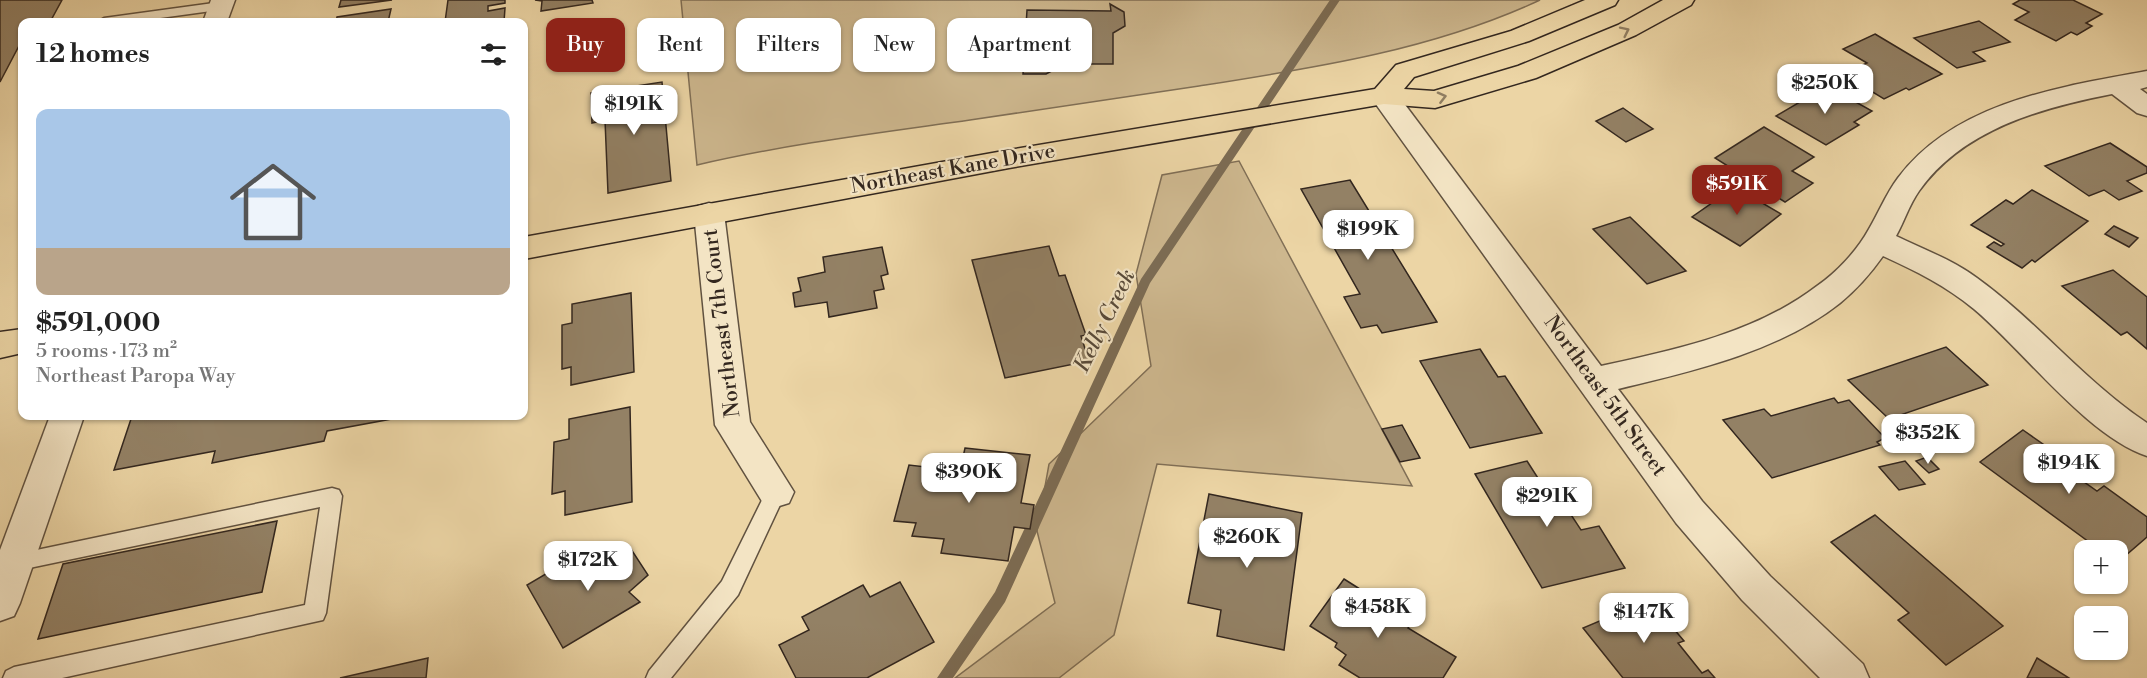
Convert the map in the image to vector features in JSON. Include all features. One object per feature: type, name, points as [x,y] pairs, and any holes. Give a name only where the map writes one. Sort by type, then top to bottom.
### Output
[{"type":"main road","points":[[1384,96],[1405,72],[1520,36],[1606,0]]},
{"type":"main road","name":"Northeast Kane Drive","points":[[528,247],[1009,159],[1384,96],[1435,100],[1527,72],[1627,30],[1682,0]]},
{"type":"main road","points":[[0,345],[18,342]]},
{"type":"street","points":[[1595,381],[1712,353],[1767,331],[1831,293],[1878,241],[1895,205],[1910,181],[1934,156],[1962,136],[2026,105],[2147,79]]},
{"type":"street","points":[[2117,85],[2147,108]]},
{"type":"street","name":"Northeast 5th Street","points":[[1384,96],[1689,512],[1756,588],[1848,678]]},
{"type":"street","name":"Northeast 7th Court","points":[[709,213],[733,425],[776,492]]},
{"type":"street","points":[[1878,241],[1934,266],[1964,284],[1987,302],[2102,411],[2147,442]]},
{"type":"street","points":[[0,603],[66,420]]},
{"type":"lane","points":[[142,18],[219,10]]},
{"type":"lane","points":[[657,678],[730,588],[776,492]]},
{"type":"lane","points":[[14,678],[315,613],[332,496],[15,562]]},
{"type":"shaded area","points":[[681,0],[1540,0],[1458,32],[1329,64],[1199,86],[833,140],[697,165],[688,72],[724,72],[724,18],[683,18]]},
{"type":"shaded area","points":[[1239,161],[1412,486],[1157,464],[1114,635],[1059,678],[955,678],[1055,603],[1037,531],[1049,464],[1151,366],[1136,274],[1162,175]]},
{"type":"building","points":[[0,0],[62,0],[52,18],[18,18],[18,48],[0,82]]},
{"type":"building","points":[[341,0],[392,0],[339,7]]},
{"type":"building","points":[[448,0],[505,0],[505,3],[488,6],[488,11],[505,8],[504,18],[446,18]]},
{"type":"building","points":[[535,0],[592,0],[593,3],[541,11],[542,1]]},
{"type":"building","points":[[2020,0],[2073,0],[2102,14],[2086,23],[2092,26],[2077,35],[2071,32],[2056,41],[2015,20],[2029,12],[2013,4]]},
{"type":"building","points":[[1110,4],[1124,12],[1125,26],[1113,33],[1113,64],[1092,64],[1092,18],[1026,18],[1027,10],[1111,11]]},
{"type":"building","points":[[391,9],[389,18],[337,17]]},
{"type":"building","points":[[1979,21],[2010,42],[1973,52],[1985,61],[1957,68],[1914,38]]},
{"type":"building","points":[[1875,34],[1942,74],[1884,99],[1843,74],[1867,63],[1843,49]]},
{"type":"building","points":[[1023,72],[1050,72],[1046,74],[1023,74]]},
{"type":"building","points":[[662,82],[671,181],[608,193],[605,120],[592,123],[591,93]]},
{"type":"building","points":[[1827,86],[1872,111],[1854,122],[1859,125],[1826,145],[1776,116]]},
{"type":"building","points":[[1623,108],[1653,129],[1626,142],[1596,121]]},
{"type":"building","points":[[1764,127],[1814,157],[1792,171],[1813,183],[1785,202],[1715,158]]},
{"type":"building","points":[[2110,143],[2147,167],[2147,173],[2127,181],[2142,191],[2119,200],[2104,190],[2089,196],[2045,166]]},
{"type":"building","points":[[1350,180],[1437,322],[1382,333],[1377,325],[1361,328],[1344,297],[1360,294],[1301,189]]},
{"type":"building","points":[[1735,187],[1781,214],[1740,246],[1692,217]]},
{"type":"building","points":[[2032,190],[2088,221],[2035,262],[2032,260],[2022,268],[1987,247],[1994,242],[2001,246],[2004,244],[1971,225],[2006,200],[2013,204]]},
{"type":"building","points":[[1630,217],[1686,271],[1647,284],[1593,229]]},
{"type":"building","points":[[2114,226],[2138,238],[2129,247],[2105,234]]},
{"type":"building","points":[[1049,246],[1059,276],[1065,275],[1086,335],[1081,336],[1089,361],[1005,378],[972,260]]},
{"type":"building","points":[[882,247],[888,274],[881,276],[884,289],[874,291],[877,308],[829,317],[827,302],[795,307],[793,293],[801,291],[798,278],[825,272],[823,257]]},
{"type":"building","points":[[2113,270],[2147,297],[2147,349],[2127,332],[2121,335],[2062,286]]},
{"type":"building","points":[[631,293],[634,372],[571,385],[571,367],[562,369],[562,325],[572,323],[572,304]]},
{"type":"building","points":[[1946,347],[1988,385],[1889,419],[1848,380]]},
{"type":"building","points":[[1480,349],[1498,377],[1505,376],[1542,433],[1470,448],[1420,361]]},
{"type":"building","points":[[1834,398],[1838,403],[1849,400],[1885,438],[1877,442],[1880,445],[1772,478],[1723,420],[1764,409],[1771,416]]},
{"type":"building","points":[[630,407],[632,502],[565,515],[565,491],[552,494],[554,442],[569,439],[569,419]]},
{"type":"building","points":[[131,420],[386,420],[327,431],[324,441],[212,463],[215,451],[114,470]]},
{"type":"building","points":[[1402,425],[1420,458],[1400,462],[1382,429]]},
{"type":"building","points":[[2023,430],[2070,463],[2063,467],[2097,491],[2104,486],[2147,517],[2147,537],[2128,553],[2128,540],[2086,540],[1980,462]]},
{"type":"building","points":[[965,448],[1030,455],[1021,503],[1034,505],[1030,529],[1014,527],[1008,561],[941,553],[944,539],[912,536],[916,523],[894,521],[909,465],[960,471]]},
{"type":"building","points":[[1927,457],[1939,469],[1929,473],[1916,461]]},
{"type":"building","points":[[1527,461],[1550,497],[1558,495],[1581,530],[1599,526],[1625,568],[1542,588],[1475,474]]},
{"type":"building","points":[[1905,461],[1925,484],[1899,490],[1879,467]]},
{"type":"building","points":[[1209,494],[1302,513],[1284,650],[1217,636],[1221,610],[1188,603]]},
{"type":"building","points":[[1875,515],[2003,626],[1946,665],[1898,620],[1909,613],[1831,542]]},
{"type":"building","points":[[277,521],[262,592],[38,639],[63,564]]},
{"type":"building","points":[[595,545],[605,560],[629,546],[648,575],[629,592],[640,602],[563,648],[527,585]]},
{"type":"building","points":[[1344,579],[1412,622],[1408,628],[1456,657],[1443,678],[1360,678],[1339,665],[1346,655],[1335,647],[1337,643],[1310,626]]},
{"type":"building","points":[[900,582],[934,642],[867,678],[796,678],[779,645],[809,630],[802,617],[863,585],[870,597]]},
{"type":"building","points":[[1646,596],[1684,641],[1678,643],[1702,673],[1708,670],[1715,678],[1623,678],[1583,628],[1633,607],[1630,603]]},
{"type":"building","points":[[428,658],[426,678],[340,678]]},
{"type":"building","points":[[2037,658],[2069,678],[2027,678]]},
{"type":"waterway","name":"Kelly Creek","points":[[944,678],[1000,597],[1145,282],[1335,0]]}]
